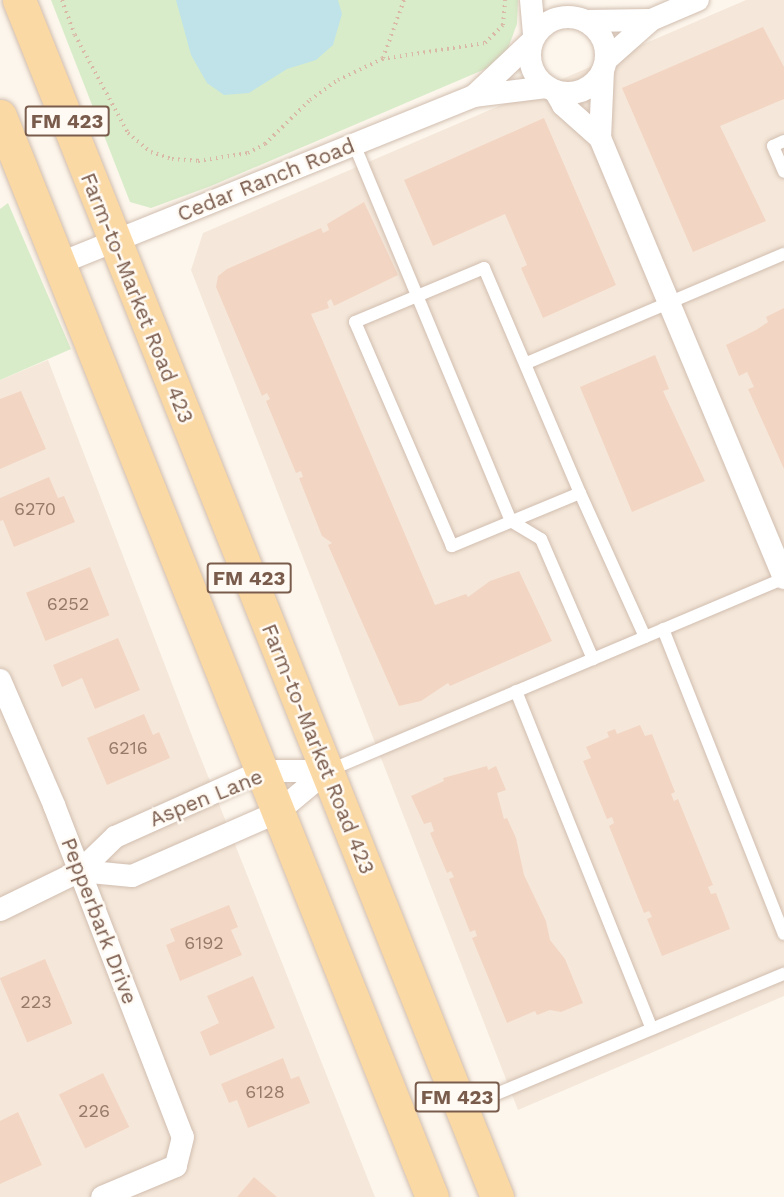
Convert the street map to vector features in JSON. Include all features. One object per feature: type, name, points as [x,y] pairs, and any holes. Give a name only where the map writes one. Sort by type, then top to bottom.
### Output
[{"type":"main road","name":"Farm-to-Market Road 423","points":[[19,0],[497,1197]]},
{"type":"main road","name":"FM 423","points":[[0,116],[432,1197]]},
{"type":"street","points":[[531,0],[533,38],[531,65],[563,105],[600,138],[784,578]]},
{"type":"street","points":[[551,89],[583,90],[604,65],[651,20],[698,0]]},
{"type":"street","points":[[533,38],[551,20],[574,12],[651,20]]},
{"type":"street","points":[[574,12],[604,41],[600,138]]},
{"type":"street","name":"Cedar Ranch Road","points":[[474,96],[533,38]]},
{"type":"street","name":"Cedar Ranch Road","points":[[58,264],[474,96],[551,89]]},
{"type":"street","name":"Pepperbark Drive","points":[[0,680],[80,871],[183,1137],[176,1166],[102,1197]]},
{"type":"street","name":"Aspen Lane","points":[[0,910],[80,871],[115,837],[262,771],[327,771]]},
{"type":"street","name":"Aspen Lane","points":[[80,871],[132,876],[278,812],[327,771]]},
{"type":"lane","points":[[784,141],[773,146],[784,172]]},
{"type":"lane","points":[[354,144],[511,521],[541,539],[593,659]]},
{"type":"lane","points":[[527,363],[784,254]]},
{"type":"lane","points":[[580,493],[452,546],[355,322],[417,298],[484,268],[527,363],[580,493],[645,637]]},
{"type":"lane","points":[[327,771],[784,578]]},
{"type":"lane","points":[[663,629],[784,934]]},
{"type":"lane","points":[[516,691],[651,1029]]},
{"type":"lane","points":[[461,1109],[784,974]]},
{"type":"path","points":[[62,0],[75,34],[128,133],[151,152],[172,159],[198,161],[249,153],[270,140],[310,100],[338,80],[382,59],[412,51],[435,52],[485,43],[503,25],[506,0]]},
{"type":"path","points":[[382,59],[404,0]]},
{"type":"shaded area","points":[[746,0],[784,0],[784,996],[518,1110],[191,270],[203,233]]},
{"type":"shaded area","points":[[48,360],[194,741],[375,1197],[0,1197],[0,380]]},
{"type":"green space","points":[[51,0],[518,0],[517,24],[507,51],[490,67],[211,186],[151,208],[130,202]]},
{"type":"green space","points":[[8,203],[71,349],[0,380],[0,209]]},
{"type":"water","points":[[176,0],[338,0],[342,14],[333,45],[316,60],[287,69],[249,93],[224,95],[207,83],[191,55]]},
{"type":"building","points":[[763,27],[784,67],[784,99],[720,126],[766,221],[693,252],[622,88]]},
{"type":"building","points":[[544,118],[616,285],[543,318],[521,268],[527,265],[505,214],[433,246],[404,180]]},
{"type":"building","points":[[364,202],[398,275],[334,306],[331,299],[327,302],[329,308],[311,314],[435,605],[466,594],[468,597],[490,581],[519,571],[552,641],[450,686],[448,683],[421,701],[399,706],[328,545],[332,543],[322,536],[299,478],[303,477],[301,471],[296,473],[266,401],[270,399],[267,393],[262,396],[216,287],[218,276],[227,269],[321,228],[323,233],[329,230],[327,224]]},
{"type":"building","points":[[784,308],[784,469],[748,389],[754,387],[747,372],[739,376],[726,345],[756,330],[768,322],[766,317]]},
{"type":"building","points":[[655,355],[669,389],[663,391],[705,481],[632,512],[580,387]]},
{"type":"building","points":[[21,391],[46,449],[0,469],[0,399]]},
{"type":"building","points":[[49,477],[58,498],[64,496],[75,522],[14,547],[3,520],[0,521],[0,498]]},
{"type":"building","points":[[90,567],[109,615],[46,641],[26,593]]},
{"type":"building","points":[[118,638],[140,690],[95,709],[82,678],[62,687],[53,665]]},
{"type":"building","points":[[144,714],[153,735],[159,732],[170,758],[107,785],[87,738]]},
{"type":"building","points":[[640,725],[645,736],[652,734],[675,792],[671,794],[674,801],[678,799],[713,885],[708,887],[711,894],[716,893],[730,929],[662,956],[647,919],[652,917],[649,911],[644,913],[609,826],[614,823],[612,817],[607,819],[583,761],[591,758],[586,747],[609,737],[607,732],[615,729],[617,734]]},
{"type":"building","points":[[487,766],[488,770],[496,766],[506,790],[497,793],[504,819],[507,818],[516,838],[524,875],[546,921],[550,940],[565,959],[583,1003],[561,1012],[550,1010],[537,1015],[535,1011],[507,1023],[472,938],[477,936],[475,930],[470,932],[449,879],[454,877],[451,871],[447,873],[430,833],[434,831],[431,822],[424,824],[411,796],[444,781],[443,778]]},
{"type":"building","points":[[229,905],[238,927],[231,930],[242,955],[180,981],[166,945],[175,941],[170,929]]},
{"type":"building","points":[[45,959],[72,1023],[27,1043],[0,978]]},
{"type":"building","points":[[253,976],[275,1028],[210,1056],[200,1032],[219,1023],[207,996]]},
{"type":"building","points":[[283,1058],[291,1079],[299,1076],[310,1103],[248,1128],[237,1100],[229,1103],[221,1084]]},
{"type":"building","points":[[103,1073],[129,1127],[85,1148],[59,1094]]},
{"type":"building","points":[[18,1112],[42,1165],[0,1184],[0,1121]]},
{"type":"building","points":[[254,1177],[277,1197],[237,1197]]}]
